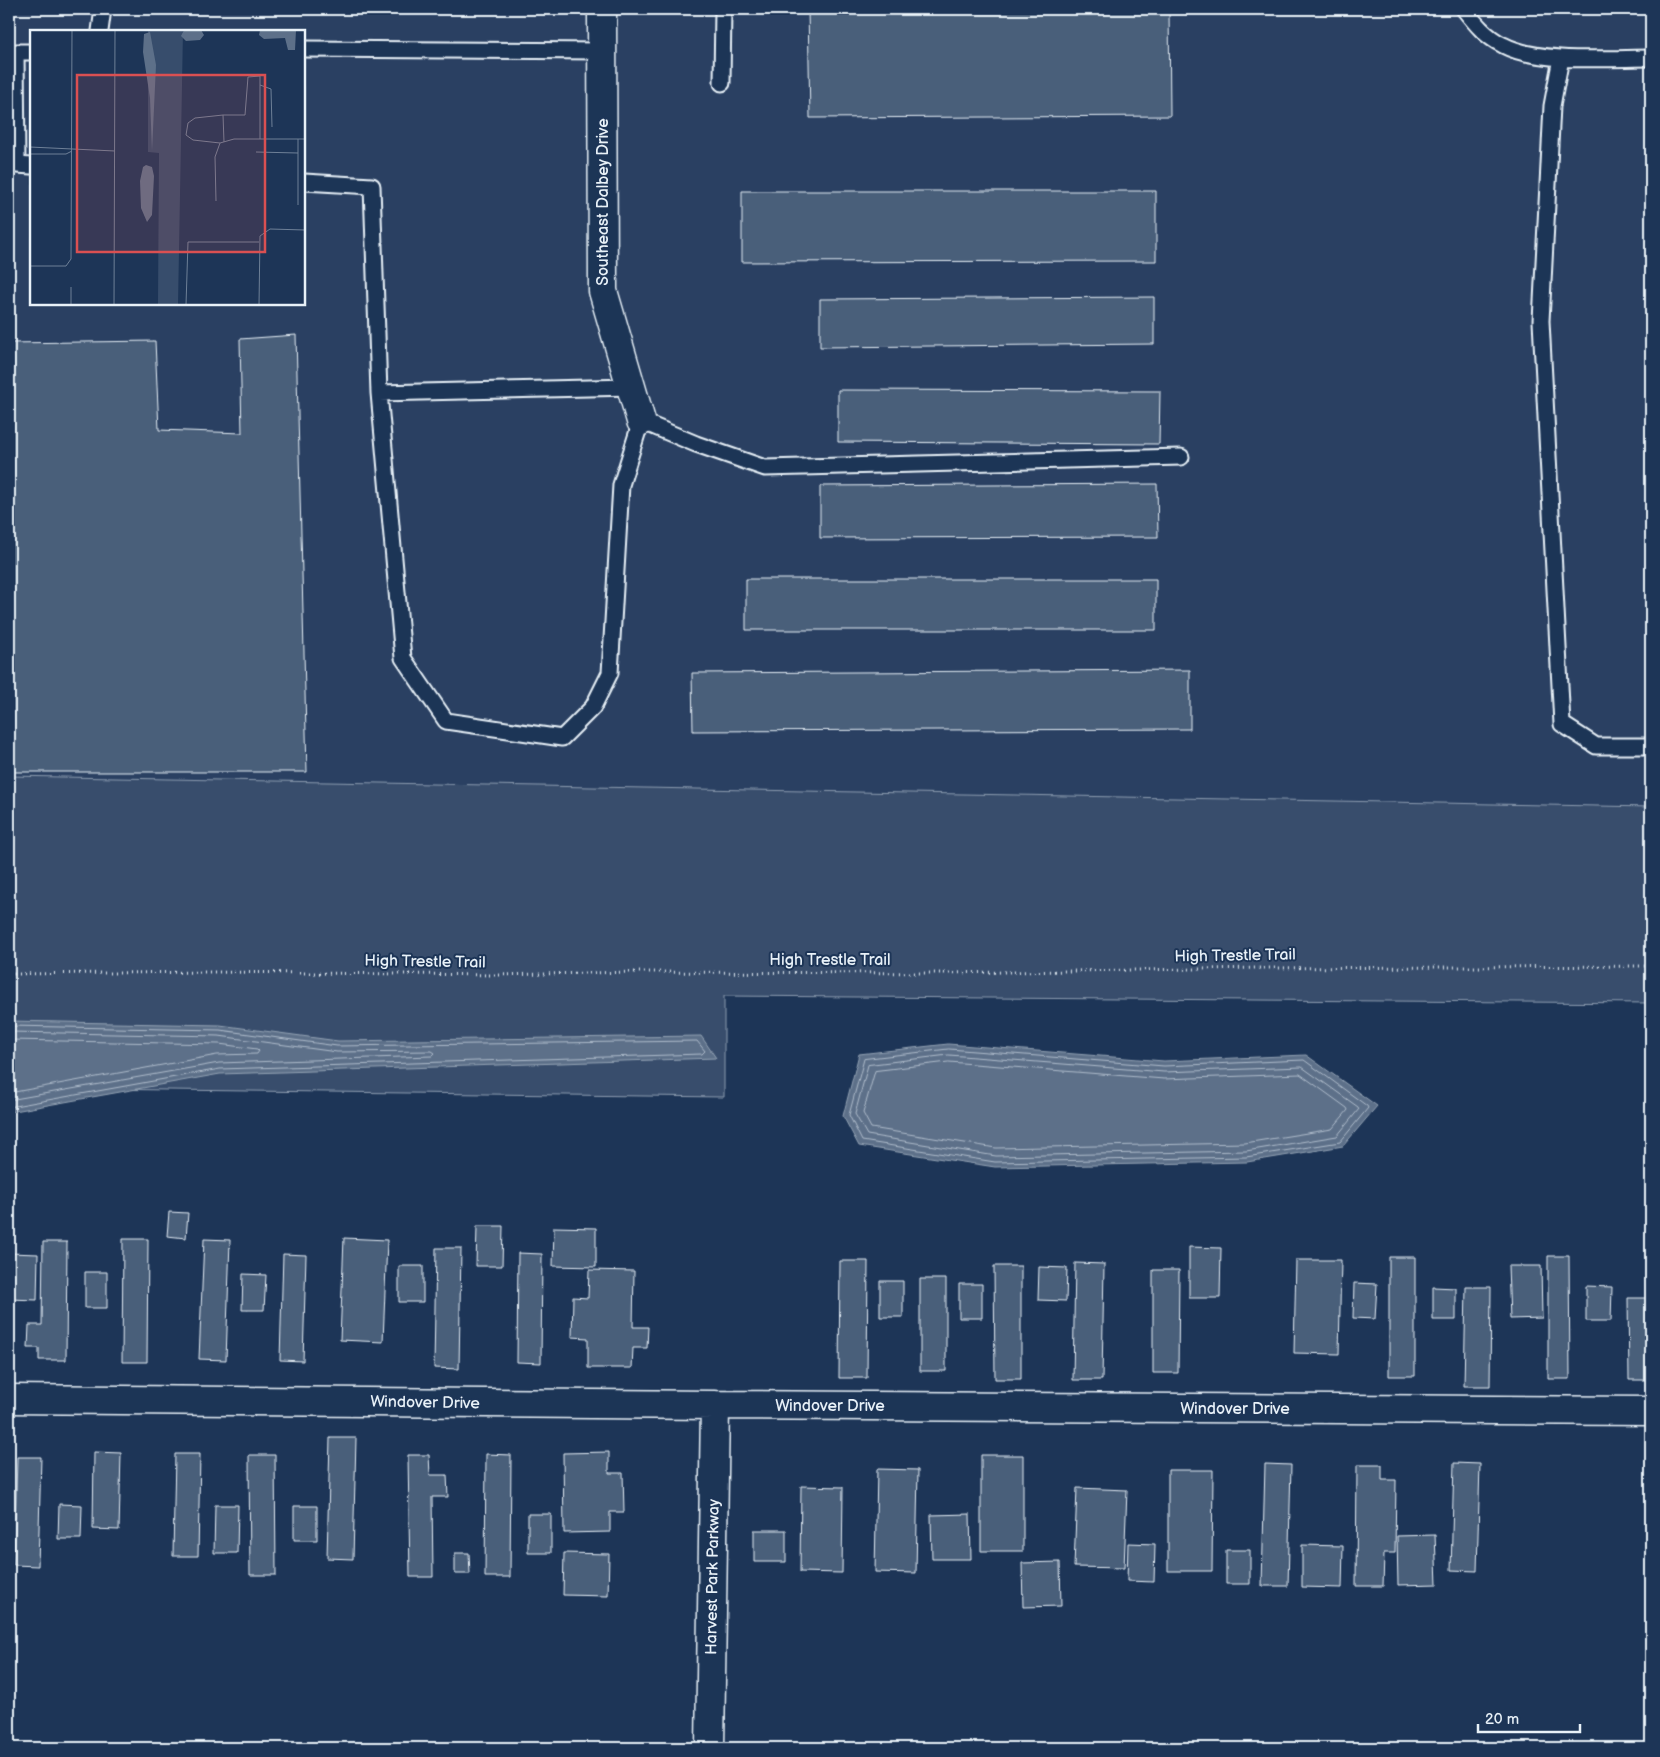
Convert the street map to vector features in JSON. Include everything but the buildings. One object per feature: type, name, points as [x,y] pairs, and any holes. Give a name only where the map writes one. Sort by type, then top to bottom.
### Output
[{"type":"street","name":"Southeast Dalbey Drive","points":[[602,9],[603,291],[641,421]]},
{"type":"street","name":"Windover Drive","points":[[9,1398],[716,1406],[1651,1411]]},
{"type":"street","name":"Harvest Park Parkway","points":[[710,1748],[716,1406]]},
{"type":"lane","points":[[100,30],[103,9]]},
{"type":"lane","points":[[722,83],[723,9]]},
{"type":"lane","points":[[1464,9],[1479,28],[1503,45],[1533,55],[1561,58],[1651,58]]},
{"type":"lane","points":[[305,50],[602,51]]},
{"type":"lane","points":[[30,52],[16,52],[17,165],[30,166]]},
{"type":"lane","points":[[1561,58],[1552,106],[1541,321],[1562,724],[1596,746],[1651,746]]},
{"type":"lane","points":[[305,182],[372,186],[379,393],[403,658],[446,720],[562,738],[593,707],[610,673],[621,485],[641,421],[696,444],[764,468],[1181,457]]},
{"type":"lane","points":[[379,393],[632,387]]},
{"type":"path","name":"High Trestle Trail","points":[[9,974],[202,972],[496,975],[633,972],[944,973],[1270,968],[1651,966]]},
{"type":"shaded area","points":[[9,9],[1651,9],[1651,807],[9,776]]},
{"type":"shaded area","points":[[9,776],[1651,807],[1651,1003],[724,996],[724,1097],[9,1088]]},
{"type":"water","points":[[9,1021],[220,1025],[338,1041],[701,1036],[716,1058],[220,1074],[9,1112]]},
{"type":"water","points":[[948,1044],[1164,1061],[1306,1055],[1377,1106],[1343,1146],[1247,1162],[995,1167],[859,1146],[843,1116],[859,1054]]}]
